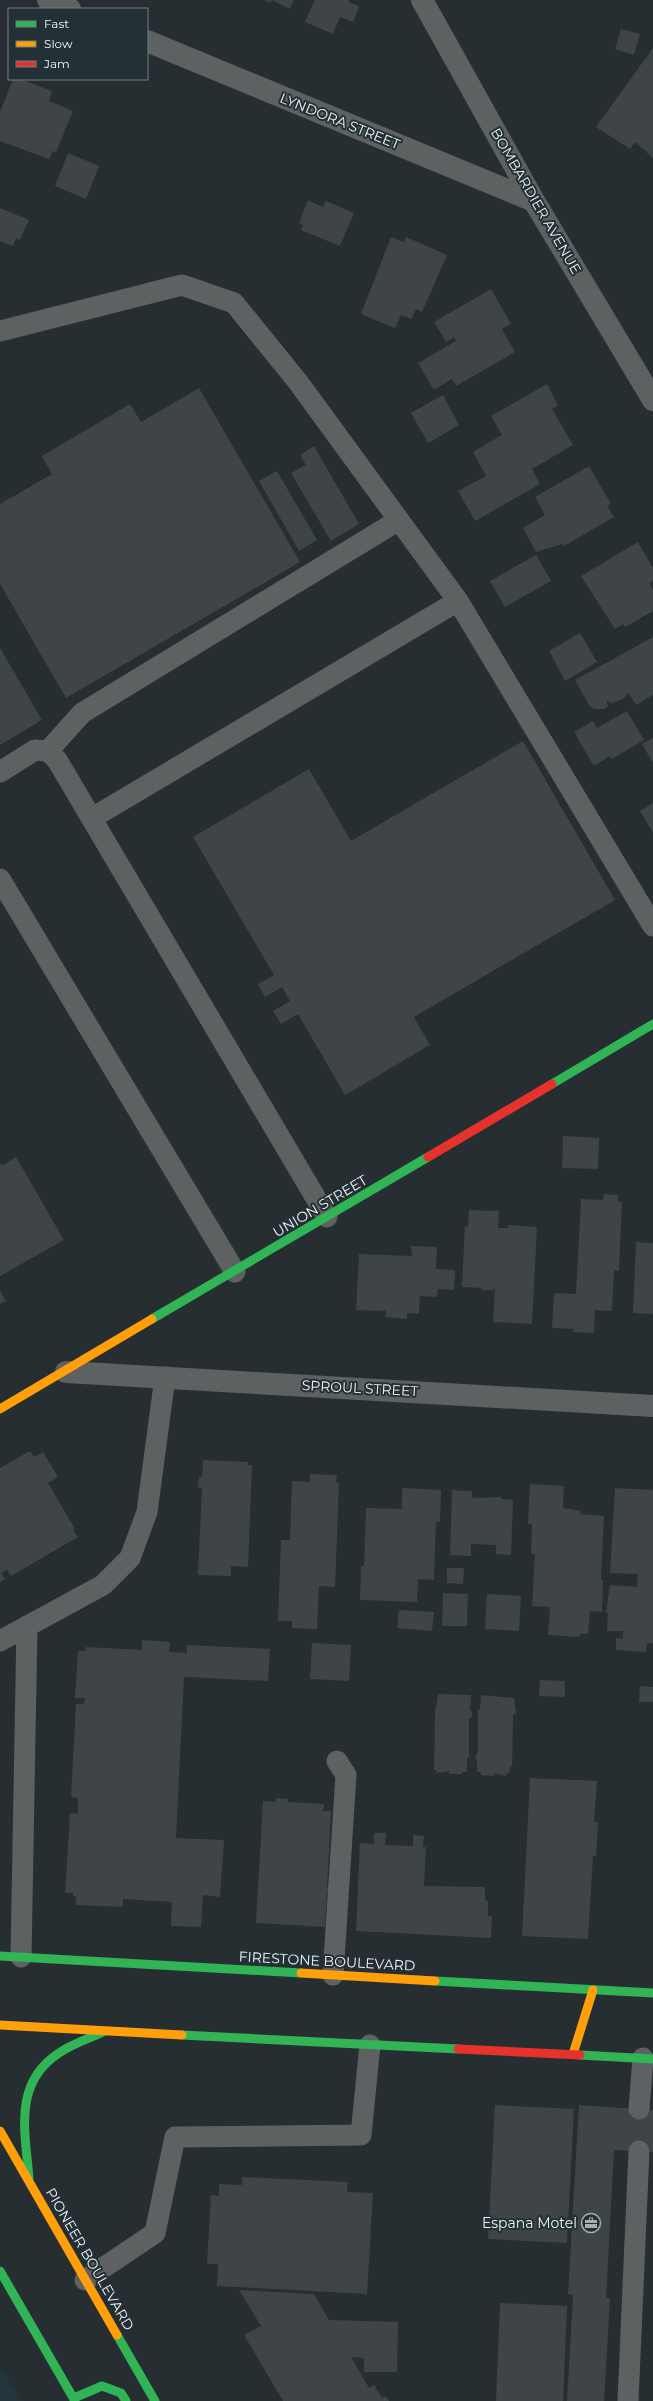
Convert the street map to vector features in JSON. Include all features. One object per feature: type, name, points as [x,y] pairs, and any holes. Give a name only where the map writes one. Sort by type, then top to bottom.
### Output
[{"type":"main road","name":"UNION STREET","points":[[0,1409],[66,1372],[653,1024]]},
{"type":"main road","name":"FIRESTONE BOULEVARD","points":[[0,1956],[653,1993]]},
{"type":"main road","points":[[573,2054],[593,1990]]},
{"type":"main road","points":[[0,2025],[648,2058]]},
{"type":"main road","points":[[30,2183],[26,2108],[28,2088],[38,2071],[64,2049],[107,2030]]},
{"type":"main road","name":"PIONEER BOULEVARD","points":[[0,2131],[155,2401]]},
{"type":"main road","points":[[0,2271],[72,2400],[102,2386],[121,2393],[126,2401]]},
{"type":"street","points":[[48,0],[68,8]]},
{"type":"street","name":"BOMBARDIER AVENUE","points":[[422,0],[534,201],[653,400]]},
{"type":"street","name":"LYNDORA STREET","points":[[148,41],[534,201]]},
{"type":"street","name":"SPROUL STREET","points":[[66,1372],[653,1406]]},
{"type":"lane","points":[[0,331],[182,285],[234,303],[298,382],[458,601],[653,926]]},
{"type":"lane","points":[[48,751],[82,713],[399,520]]},
{"type":"lane","points":[[92,818],[458,601]]},
{"type":"lane","points":[[0,772],[35,750],[48,751],[57,760],[327,1217]]},
{"type":"lane","points":[[0,879],[235,1272]]},
{"type":"lane","points":[[0,1641],[103,1585],[130,1558],[147,1512],[164,1377]]},
{"type":"lane","points":[[21,1957],[28,1626]]},
{"type":"lane","points":[[333,1975],[346,1775],[337,1761]]},
{"type":"lane","points":[[85,2280],[155,2233],[175,2137],[361,2135],[370,2045]]},
{"type":"lane","points":[[639,2109],[648,2058]]},
{"type":"lane","points":[[628,2401],[639,2151]]},
{"type":"shaded area","points":[[0,2367],[20,2401],[0,2401]]},
{"type":"building","points":[[264,0],[272,0],[271,3]]},
{"type":"building","points":[[272,0],[294,0],[290,9]]},
{"type":"building","points":[[315,0],[349,0],[348,2],[359,6],[353,22],[340,17],[333,34],[305,22]]},
{"type":"building","points":[[621,29],[640,34],[634,55],[615,49]]},
{"type":"building","points":[[653,48],[653,158],[635,142],[630,149],[596,127]]},
{"type":"building","points":[[13,80],[24,80],[52,91],[49,101],[73,111],[56,152],[53,151],[49,159],[0,141],[0,112]]},
{"type":"building","points":[[68,153],[99,166],[86,199],[55,186]]},
{"type":"building","points":[[308,200],[323,207],[326,201],[354,213],[340,246],[301,230],[303,225],[299,223]]},
{"type":"building","points":[[0,208],[29,220],[20,240],[16,238],[13,246],[0,241]]},
{"type":"building","points":[[391,237],[404,242],[406,237],[447,255],[422,312],[416,309],[411,319],[401,315],[395,328],[361,314]]},
{"type":"building","points":[[491,289],[511,324],[502,329],[515,352],[456,386],[452,379],[434,390],[418,363],[456,341],[454,337],[446,342],[434,322]]},
{"type":"building","points":[[547,384],[558,405],[552,409],[573,445],[532,469],[540,484],[475,521],[458,491],[486,476],[473,452],[502,435],[491,416]]},
{"type":"building","points":[[199,388],[300,562],[66,698],[0,584],[0,504],[52,474],[42,456],[130,404],[141,422]]},
{"type":"building","points":[[443,395],[459,425],[428,443],[411,413]]},
{"type":"building","points":[[314,446],[359,524],[331,541],[291,473],[306,465],[300,455]]},
{"type":"building","points":[[589,466],[611,504],[607,506],[614,517],[564,546],[562,544],[536,552],[523,528],[545,515],[535,497]]},
{"type":"building","points":[[277,471],[317,540],[299,551],[259,481]]},
{"type":"building","points":[[638,542],[653,568],[653,581],[649,583],[653,590],[653,611],[625,627],[623,624],[615,629],[581,576]]},
{"type":"building","points":[[536,555],[551,581],[505,607],[490,581]]},
{"type":"building","points":[[580,633],[597,662],[565,681],[549,651]]},
{"type":"building","points":[[653,637],[653,695],[636,705],[628,692],[626,697],[616,702],[611,703],[606,700],[608,706],[605,709],[594,709],[589,705],[575,680]]},
{"type":"building","points":[[0,648],[42,720],[0,745]]},
{"type":"building","points":[[627,711],[644,740],[612,759],[610,756],[594,766],[574,732],[593,721],[597,728]]},
{"type":"building","points":[[653,738],[653,763],[642,744]]},
{"type":"building","points":[[523,741],[615,900],[414,1017],[430,1045],[345,1095],[298,1014],[281,1024],[273,1011],[290,1001],[282,987],[265,997],[258,984],[274,975],[193,837],[309,769],[351,841]]},
{"type":"building","points":[[653,803],[653,833],[640,811]]},
{"type":"building","points":[[563,1136],[599,1138],[598,1169],[562,1168]]},
{"type":"building","points":[[16,1157],[64,1240],[0,1276],[0,1163],[2,1166]]},
{"type":"building","points":[[604,1194],[618,1195],[618,1202],[622,1202],[619,1271],[614,1270],[612,1311],[595,1310],[594,1333],[573,1332],[574,1329],[552,1328],[554,1293],[576,1294],[581,1199],[603,1200]]},
{"type":"building","points":[[469,1210],[499,1211],[498,1228],[508,1228],[508,1225],[537,1227],[532,1324],[493,1322],[495,1288],[492,1290],[481,1290],[481,1288],[462,1287],[465,1226],[468,1227]]},
{"type":"building","points":[[636,1242],[653,1243],[653,1314],[633,1313]]},
{"type":"building","points":[[411,1246],[437,1247],[436,1269],[455,1270],[454,1290],[438,1289],[437,1297],[420,1296],[419,1314],[407,1313],[407,1319],[385,1317],[386,1311],[356,1310],[359,1254],[412,1256]]},
{"type":"building","points":[[0,1291],[6,1301],[0,1304]]},
{"type":"building","points":[[30,1451],[34,1457],[43,1452],[58,1477],[48,1483],[75,1529],[73,1530],[78,1537],[11,1576],[7,1570],[1,1573],[5,1579],[0,1582],[0,1468]]},
{"type":"building","points":[[203,1460],[248,1462],[248,1465],[252,1465],[248,1567],[231,1566],[231,1576],[198,1575],[202,1488],[198,1488],[199,1477],[202,1477]]},
{"type":"building","points":[[310,1474],[337,1475],[336,1483],[339,1483],[335,1587],[319,1586],[317,1629],[292,1628],[292,1621],[278,1621],[281,1540],[290,1540],[292,1481],[310,1482]]},
{"type":"building","points":[[530,1484],[564,1486],[563,1508],[581,1511],[580,1514],[604,1516],[601,1580],[603,1580],[602,1612],[590,1611],[588,1634],[580,1634],[580,1637],[548,1635],[550,1607],[532,1606],[535,1554],[531,1553],[532,1524],[528,1524]]},
{"type":"building","points":[[402,1488],[441,1490],[440,1522],[436,1522],[434,1580],[418,1579],[417,1602],[360,1600],[361,1566],[364,1566],[366,1508],[402,1509]]},
{"type":"building","points":[[615,1488],[653,1490],[653,1643],[647,1643],[646,1652],[616,1650],[616,1638],[623,1639],[623,1631],[607,1631],[608,1613],[606,1613],[610,1585],[637,1587],[638,1574],[610,1573]]},
{"type":"building","points":[[452,1490],[472,1491],[472,1498],[501,1497],[501,1499],[513,1500],[511,1555],[496,1554],[496,1545],[471,1544],[471,1556],[450,1555]]},
{"type":"building","points":[[447,1568],[464,1568],[463,1584],[447,1583]]},
{"type":"building","points":[[443,1593],[468,1594],[467,1626],[442,1626]]},
{"type":"building","points":[[487,1594],[521,1596],[519,1631],[485,1629]]},
{"type":"building","points":[[399,1610],[434,1612],[432,1631],[397,1628]]},
{"type":"building","points":[[142,1640],[170,1642],[169,1652],[187,1653],[187,1645],[270,1649],[268,1681],[184,1677],[176,1838],[224,1840],[220,1897],[203,1895],[201,1927],[171,1926],[172,1902],[123,1899],[123,1907],[76,1905],[76,1897],[73,1896],[74,1893],[65,1893],[70,1813],[78,1814],[78,1798],[71,1797],[76,1704],[84,1704],[85,1698],[75,1698],[78,1651],[86,1651],[86,1647],[142,1650]]},
{"type":"building","points":[[312,1643],[351,1645],[349,1681],[310,1679]]},
{"type":"building","points":[[540,1680],[565,1681],[565,1697],[539,1696]]},
{"type":"building","points":[[640,1686],[653,1687],[653,1702],[639,1702]]},
{"type":"building","points":[[438,1694],[471,1695],[470,1711],[472,1711],[472,1718],[469,1718],[469,1758],[467,1758],[467,1772],[462,1772],[462,1774],[449,1774],[449,1771],[436,1773],[437,1770],[434,1770],[435,1713]]},
{"type":"building","points":[[481,1695],[514,1698],[516,1714],[513,1714],[512,1767],[510,1766],[509,1774],[506,1773],[506,1776],[494,1773],[494,1776],[481,1775],[481,1772],[477,1772],[477,1759],[475,1759],[478,1749],[478,1709],[480,1710]]},
{"type":"building","points":[[530,1778],[597,1781],[594,1822],[598,1822],[596,1856],[593,1856],[588,1939],[522,1936]]},
{"type":"building","points":[[276,1798],[288,1799],[288,1802],[324,1804],[323,1811],[331,1811],[327,1888],[330,1888],[330,1892],[327,1892],[325,1927],[256,1923],[263,1801],[276,1802]]},
{"type":"building","points":[[374,1833],[386,1833],[385,1845],[413,1846],[413,1835],[424,1836],[423,1847],[426,1847],[424,1886],[485,1887],[485,1900],[488,1901],[488,1916],[492,1916],[491,1938],[356,1931],[360,1843],[374,1844]]},
{"type":"building","points":[[495,2105],[574,2109],[567,2243],[488,2239]]},
{"type":"building","name":"Espana Motel","points":[[579,2105],[653,2110],[653,2152],[614,2150],[606,2298],[610,2298],[604,2401],[567,2401],[573,2295],[568,2294]]},
{"type":"building","points":[[242,2177],[348,2182],[347,2192],[373,2193],[367,2294],[217,2286],[218,2264],[207,2264],[211,2195],[219,2196],[219,2184],[242,2185]]},
{"type":"building","points":[[239,2290],[314,2294],[329,2320],[398,2322],[397,2372],[364,2372],[364,2358],[351,2357],[369,2388],[374,2385],[382,2398],[386,2396],[389,2401],[283,2401],[244,2335],[261,2326]]},
{"type":"building","points":[[500,2303],[567,2306],[563,2401],[496,2401]]},
{"type":"traffic: fast","points":[[552,1084],[653,1024]]},
{"type":"traffic: fast","points":[[152,1319],[428,1157]]},
{"type":"traffic: fast","points":[[0,1956],[301,1973]]},
{"type":"traffic: fast","points":[[435,1981],[653,1993]]},
{"type":"traffic: fast","points":[[29,2178],[25,2109],[28,2093],[34,2079],[44,2065],[59,2053],[75,2044],[103,2032]]},
{"type":"traffic: fast","points":[[182,2035],[458,2049]]},
{"type":"traffic: fast","points":[[580,2055],[653,2059]]},
{"type":"traffic: fast","points":[[0,2271],[75,2401]]},
{"type":"traffic: fast","points":[[117,2335],[155,2401]]},
{"type":"traffic: fast","points":[[74,2398],[102,2386],[121,2393],[126,2401]]},
{"type":"traffic: slow","points":[[0,1409],[152,1319]]},
{"type":"traffic: slow","points":[[301,1973],[435,1981]]},
{"type":"traffic: slow","points":[[573,2054],[593,1990]]},
{"type":"traffic: slow","points":[[0,2025],[182,2035]]},
{"type":"traffic: slow","points":[[0,2131],[117,2335]]},
{"type":"traffic: jam","points":[[428,1157],[552,1084]]},
{"type":"traffic: jam","points":[[458,2049],[580,2055]]},
{"type":"place","name":"Espana Motel","points":[[591,2223]]}]
